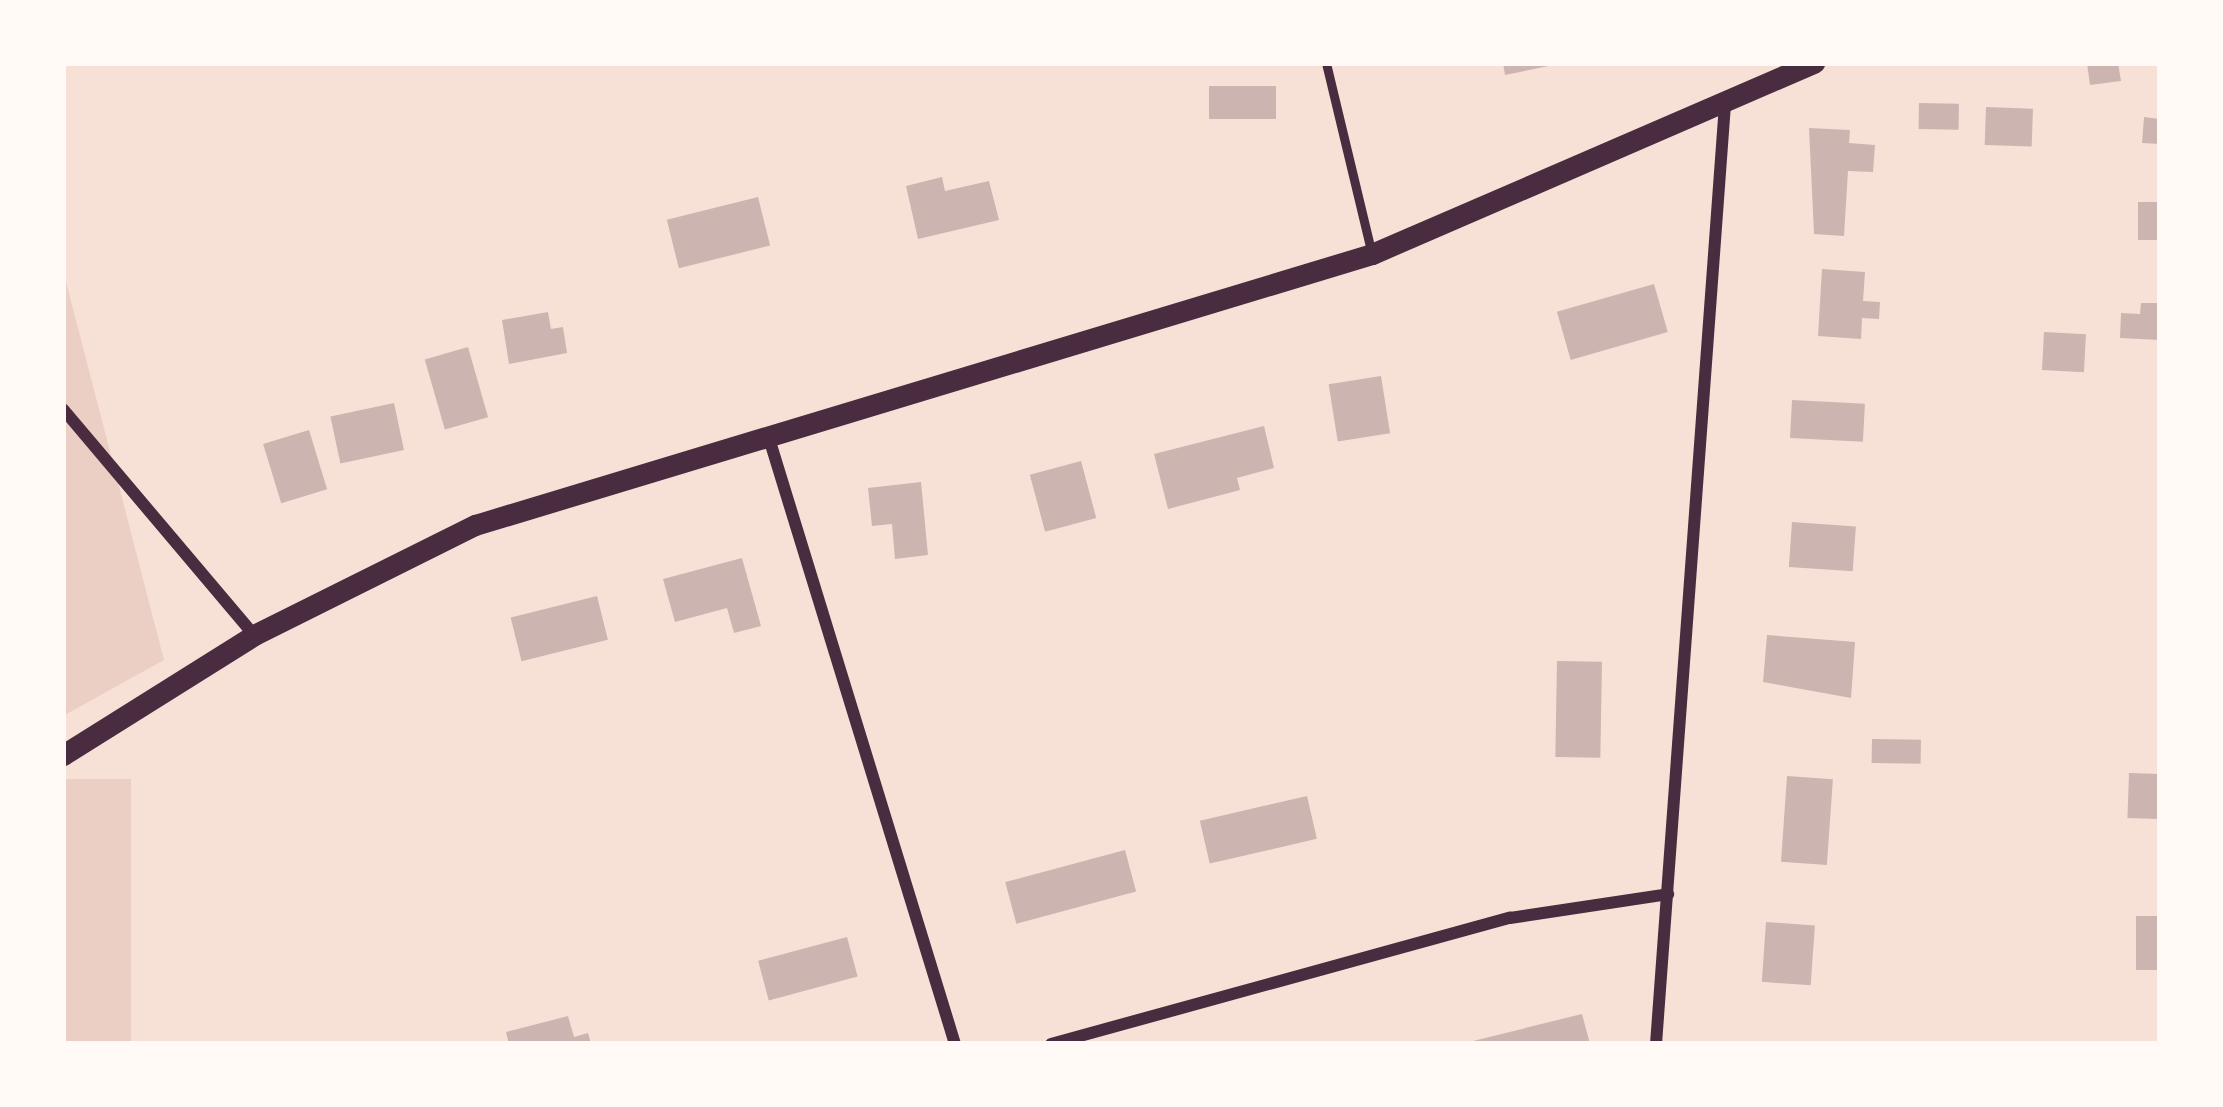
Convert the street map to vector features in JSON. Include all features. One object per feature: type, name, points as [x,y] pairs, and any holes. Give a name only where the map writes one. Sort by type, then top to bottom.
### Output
[{"type":"street","points":[[71,750],[254,635],[475,525],[1372,254],[1814,63]]},
{"type":"street","points":[[1655,1044],[1725,105]]},
{"type":"street","points":[[63,409],[254,635]]},
{"type":"street","points":[[768,434],[955,1044]]},
{"type":"street","points":[[1051,1044],[1510,918],[1668,894]]},
{"type":"lane","points":[[1326,63],[1372,254]]},
{"type":"shaded area","points":[[63,270],[164,660],[63,716]]},
{"type":"shaded area","points":[[63,779],[131,779],[131,1044],[63,1044]]},
{"type":"building","points":[[1503,63],[1554,63],[1554,65],[1505,75]]},
{"type":"building","points":[[2087,63],[2118,63],[2121,81],[2090,85]]},
{"type":"building","points":[[1209,86],[1276,86],[1276,119],[1209,119]]},
{"type":"building","points":[[1919,103],[1959,104],[1959,130],[1919,129]]},
{"type":"building","points":[[1986,107],[2033,109],[2032,147],[1985,145]]},
{"type":"building","points":[[2144,117],[2160,119],[2160,144],[2142,143]]},
{"type":"building","points":[[1809,128],[1850,130],[1849,143],[1875,145],[1873,172],[1848,171],[1844,236],[1814,234]]},
{"type":"building","points":[[942,177],[945,191],[989,181],[999,220],[918,239],[906,186]]},
{"type":"building","points":[[758,197],[770,246],[679,268],[667,220]]},
{"type":"building","points":[[2138,202],[2160,202],[2160,240],[2138,240]]},
{"type":"building","points":[[1822,269],[1865,272],[1863,301],[1880,302],[1879,319],[1862,318],[1861,339],[1818,336]]},
{"type":"building","points":[[1654,284],[1668,332],[1571,360],[1557,312]]},
{"type":"building","points":[[2141,303],[2160,303],[2160,340],[2120,338],[2121,313],[2140,314]]},
{"type":"building","points":[[548,312],[551,329],[563,327],[567,353],[509,364],[502,320]]},
{"type":"building","points":[[2044,332],[2086,334],[2084,372],[2042,370]]},
{"type":"building","points":[[468,347],[488,417],[445,430],[425,359]]},
{"type":"building","points":[[1381,376],[1390,433],[1338,442],[1329,384]]},
{"type":"building","points":[[1792,400],[1865,404],[1863,442],[1790,438]]},
{"type":"building","points":[[394,403],[404,450],[340,463],[330,417]]},
{"type":"building","points":[[1264,426],[1274,468],[1237,478],[1240,490],[1168,509],[1154,454]]},
{"type":"building","points":[[309,430],[327,489],[281,503],[263,444]]},
{"type":"building","points":[[1081,461],[1096,518],[1045,532],[1030,475]]},
{"type":"building","points":[[921,482],[928,555],[895,559],[892,524],[872,526],[868,488]]},
{"type":"building","points":[[1792,522],[1856,526],[1853,571],[1789,567]]},
{"type":"building","points":[[742,558],[761,626],[734,633],[727,608],[675,622],[663,579]]},
{"type":"building","points":[[597,596],[608,640],[522,661],[511,618]]},
{"type":"building","points":[[1767,635],[1855,642],[1851,698],[1763,682]]},
{"type":"building","points":[[1557,661],[1602,662],[1600,758],[1555,757]]},
{"type":"building","points":[[1872,739],[1921,740],[1921,764],[1872,763]]},
{"type":"building","points":[[2129,773],[2160,774],[2158,819],[2127,818]]},
{"type":"building","points":[[1787,776],[1833,779],[1827,865],[1781,862]]},
{"type":"building","points":[[1307,796],[1317,839],[1210,864],[1200,821]]},
{"type":"building","points":[[1125,850],[1136,892],[1016,924],[1005,882]]},
{"type":"building","points":[[2136,916],[2160,916],[2160,970],[2136,970]]},
{"type":"building","points":[[1766,922],[1815,925],[1811,985],[1762,982]]},
{"type":"building","points":[[847,937],[858,977],[769,1000],[758,961]]},
{"type":"building","points":[[1582,1014],[1590,1044],[1469,1044],[1469,1042]]},
{"type":"building","points":[[568,1016],[574,1037],[588,1033],[591,1044],[509,1044],[506,1032]]}]
